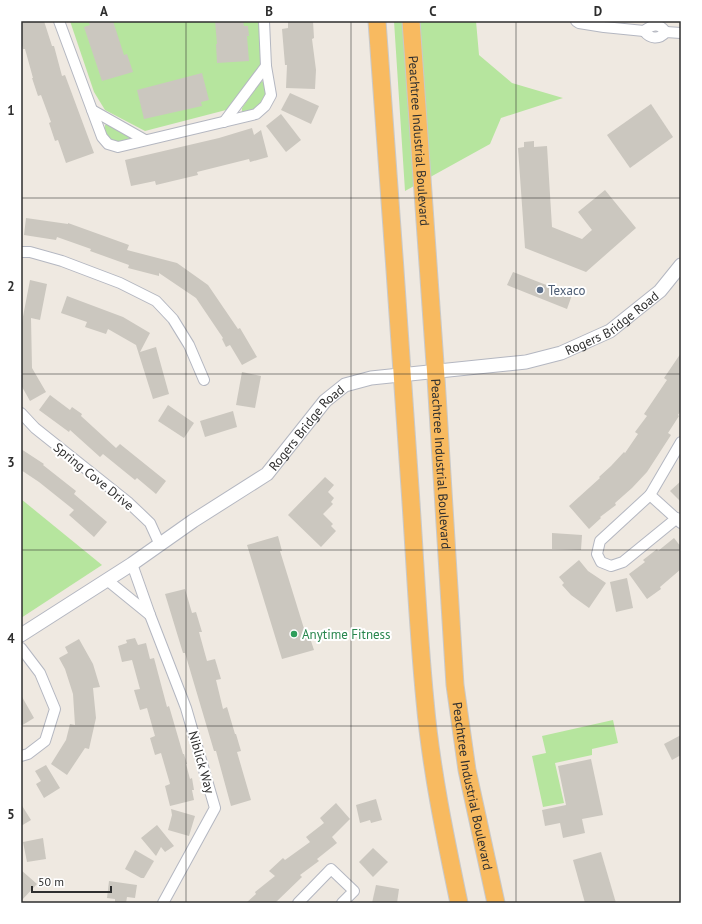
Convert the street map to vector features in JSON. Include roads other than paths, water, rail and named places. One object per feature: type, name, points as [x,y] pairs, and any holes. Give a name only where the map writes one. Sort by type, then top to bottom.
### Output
[{"type":"highway","points":[[377,21],[424,701],[437,789],[449,855],[460,903]]},
{"type":"highway","name":"Peachtree Industrial Boulevard","points":[[411,21],[455,685],[467,770],[496,903]]},
{"type":"street","points":[[59,21],[102,137],[108,144],[118,147],[256,114],[265,106],[271,95],[266,66],[264,21]]},
{"type":"street","points":[[576,21],[579,23],[604,28],[644,31],[650,26],[657,25],[662,27],[666,32],[681,33]]},
{"type":"street","points":[[224,122],[266,66]]},
{"type":"street","points":[[92,110],[145,140]]},
{"type":"street","points":[[21,252],[30,252],[62,261],[120,283],[156,301],[173,319],[189,344],[204,380]]},
{"type":"street","name":"Rogers Bridge Road","points":[[21,635],[132,564],[193,521],[267,474],[325,401],[345,386],[371,378],[435,370],[526,362],[562,353],[610,331],[660,291],[680,270]]},
{"type":"street","name":"Spring Cove Drive","points":[[21,413],[35,428],[129,503],[150,523],[160,545]]},
{"type":"street","points":[[650,495],[679,520],[623,562],[611,566],[601,562],[597,554],[600,541],[650,495],[681,442]]},
{"type":"street","name":"Niblick Way","points":[[132,564],[186,708],[215,808],[163,903]]},
{"type":"street","name":"Niblick Way","points":[[107,580],[150,615]]},
{"type":"street","points":[[21,648],[40,674],[55,709],[45,741],[28,754],[21,756]]},
{"type":"street","points":[[298,903],[331,869],[354,891],[342,903]]},
{"type":"place","name":"Texaco","points":[[540,290]]},
{"type":"place","name":"Anytime Fitness","points":[[294,634]]}]
